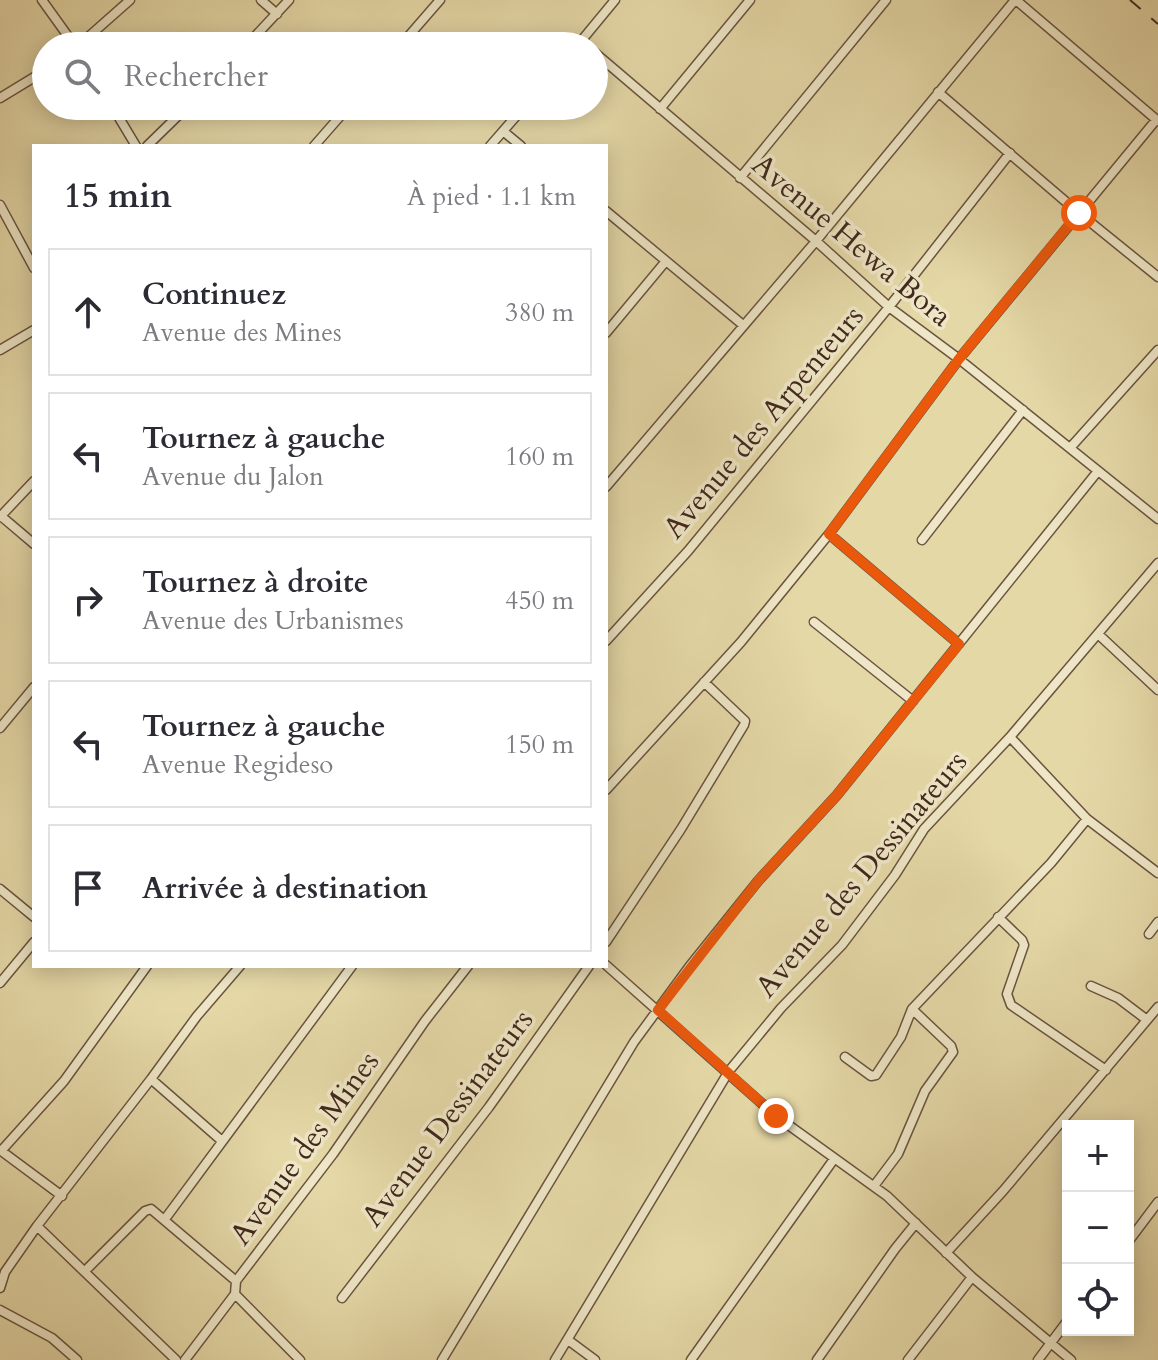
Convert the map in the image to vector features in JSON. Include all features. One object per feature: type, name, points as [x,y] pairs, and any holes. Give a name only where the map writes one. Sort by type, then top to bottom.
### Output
[{"type":"street","points":[[42,0],[66,32]]},
{"type":"street","points":[[93,32],[130,0]]},
{"type":"street","points":[[261,0],[277,14]]},
{"type":"street","points":[[260,32],[289,0]]},
{"type":"street","points":[[412,32],[440,0]]},
{"type":"street","points":[[591,32],[615,0]]},
{"type":"street","points":[[660,109],[750,0]]},
{"type":"street","points":[[740,178],[886,0]]},
{"type":"street","points":[[608,485],[1016,0],[1157,120],[959,359],[829,534],[704,682],[608,788]]},
{"type":"street","name":"Avenue Hewa Bora","points":[[608,64],[889,307],[959,359],[1158,519]]},
{"type":"street","points":[[0,98],[32,79]]},
{"type":"street","points":[[938,92],[1158,277]]},
{"type":"street","points":[[120,120],[135,144]]},
{"type":"street","points":[[149,144],[174,120]]},
{"type":"street","points":[[316,144],[337,120]]},
{"type":"street","points":[[492,144],[513,120]]},
{"type":"street","points":[[503,131],[519,144]]},
{"type":"street","name":"Avenue des Arpenteurs","points":[[608,639],[688,551],[889,307],[1010,153]]},
{"type":"street","points":[[0,205],[32,264]]},
{"type":"street","points":[[608,213],[743,325]]},
{"type":"street","points":[[608,331],[666,261]]},
{"type":"street","points":[[0,350],[32,331]]},
{"type":"street","points":[[1070,448],[1158,350]]},
{"type":"street","points":[[922,540],[1023,410]]},
{"type":"street","points":[[442,1360],[634,1042],[758,881],[837,795],[1098,471]]},
{"type":"street","points":[[32,483],[2,512],[32,542]]},
{"type":"street","points":[[829,534],[959,644]]},
{"type":"street","name":"Avenue des Dessinateurs","points":[[555,1360],[729,1071],[781,1008],[842,945],[895,875],[924,829],[1010,737],[1158,563]]},
{"type":"street","points":[[814,622],[913,701]]},
{"type":"street","points":[[1098,634],[1158,690]]},
{"type":"street","points":[[608,939],[681,829],[744,725],[740,714],[704,682]]},
{"type":"street","points":[[0,728],[32,689]]},
{"type":"street","points":[[1010,737],[1087,819],[1158,873]]},
{"type":"street","points":[[845,1057],[871,1076],[876,1075],[901,1037],[912,1009],[1051,863],[1087,819]]},
{"type":"street","points":[[0,889],[32,915]]},
{"type":"street","points":[[998,917],[1024,945],[1007,994],[1011,1005],[1106,1070]]},
{"type":"street","points":[[1149,934],[1158,922]]},
{"type":"street","points":[[0,983],[32,944]]},
{"type":"street","points":[[608,967],[729,1071],[769,1110],[874,1186],[972,1277],[1071,1360]]},
{"type":"street","points":[[62,1196],[0,1151],[64,1081],[146,968]]},
{"type":"street","points":[[0,1288],[3,1271],[197,1016],[238,968]]},
{"type":"street","points":[[165,1219],[351,968]]},
{"type":"street","name":"Avenue des Mines","points":[[235,1294],[236,1281],[333,1154],[425,1021],[466,968]]},
{"type":"street","name":"Avenue Dessinateurs","points":[[342,1298],[489,1107],[588,968]]},
{"type":"street","points":[[1091,986],[1118,998],[1147,1020]]},
{"type":"street","points":[[946,1253],[1003,1191],[1158,1007]]},
{"type":"street","points":[[874,1186],[898,1154],[925,1091],[953,1052],[951,1046],[912,1009]]},
{"type":"street","points":[[151,1079],[222,1141]]},
{"type":"street","points":[[691,1360],[834,1159]]},
{"type":"street","points":[[1134,1234],[1158,1202]]},
{"type":"street","points":[[85,1271],[145,1211],[151,1209],[236,1281]]},
{"type":"street","points":[[817,1360],[916,1223]]},
{"type":"street","points":[[37,1226],[176,1360]]},
{"type":"street","points":[[908,1360],[972,1277]]},
{"type":"street","points":[[185,1360],[235,1294],[300,1360]]},
{"type":"street","points":[[0,1310],[52,1338],[77,1360]]},
{"type":"street","points":[[1038,1360],[1062,1328]]},
{"type":"street","points":[[568,1340],[595,1360]]},
{"type":"railway","points":[[1130,0],[1158,24]]},
{"type":"route","points":[[776,1116],[658,1010],[758,881],[837,795],[959,644],[829,534],[959,359],[1079,213]]}]
